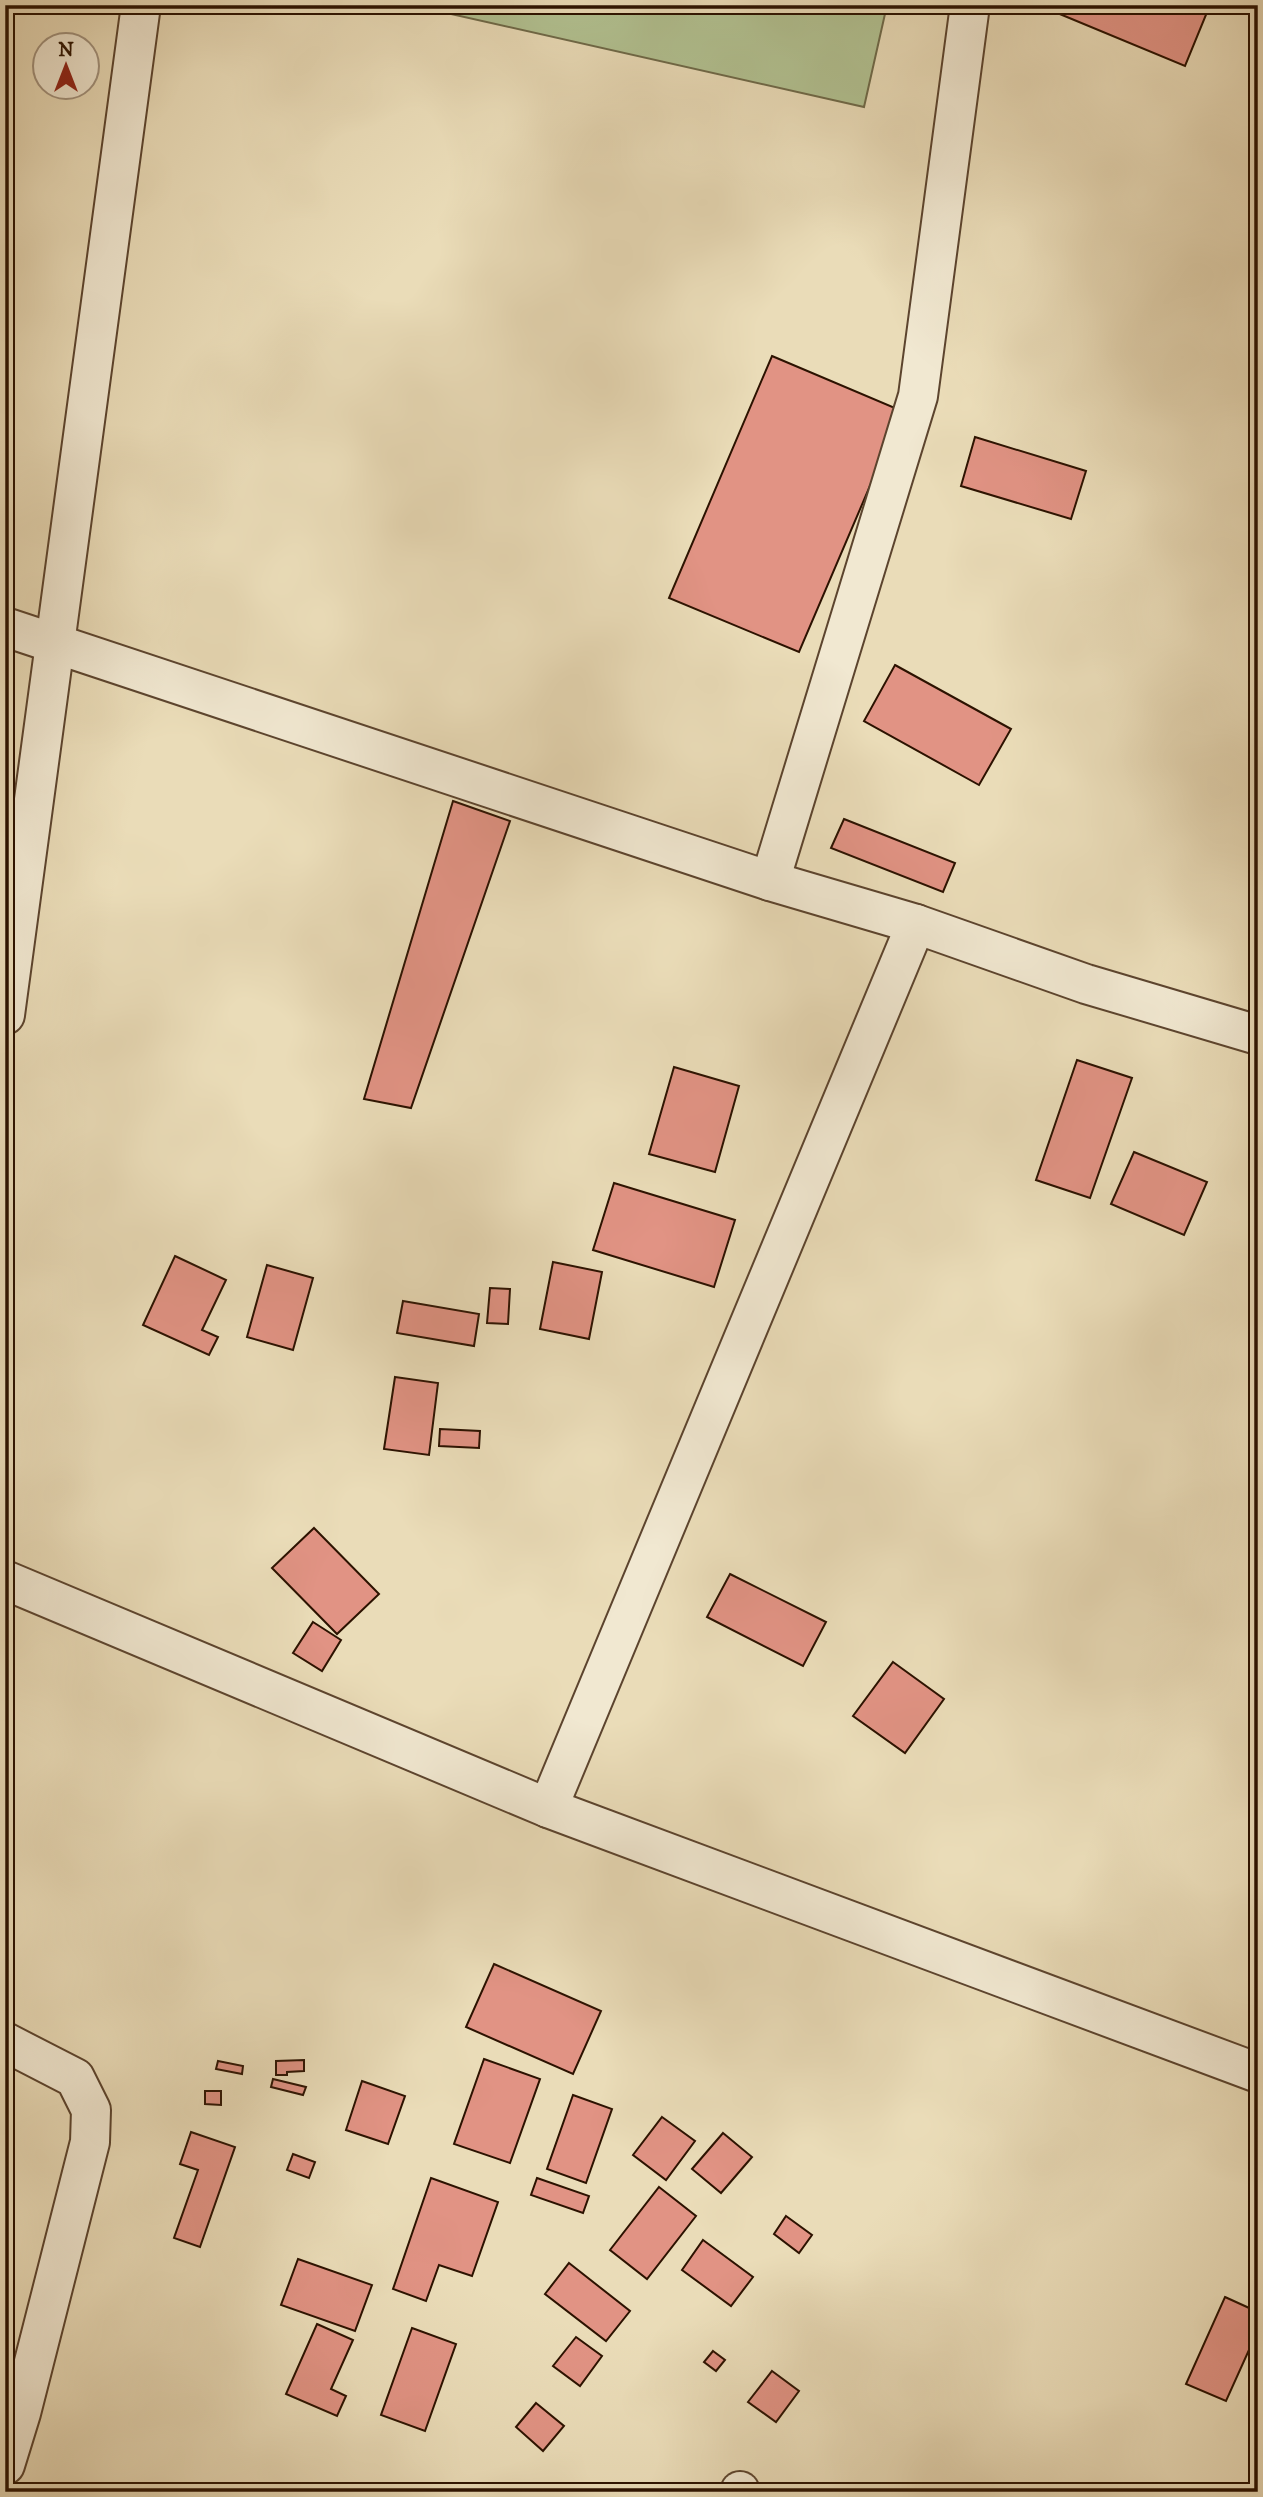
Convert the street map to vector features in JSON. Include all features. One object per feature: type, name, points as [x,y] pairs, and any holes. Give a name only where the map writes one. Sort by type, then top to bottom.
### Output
[{"type":"street","points":[[5,1015],[141,5]]},
{"type":"street","points":[[770,881],[918,396],[970,5]]},
{"type":"street","points":[[5,627],[770,881],[916,924],[1086,984],[1258,1035]]},
{"type":"street","points":[[548,1808],[916,924]]},
{"type":"street","points":[[5,1580],[548,1808],[1258,2073]]},
{"type":"street","points":[[5,2042],[75,2078],[91,2110],[90,2142],[5,2465]]},
{"type":"green space","points":[[411,5],[887,5],[864,107]]},
{"type":"building","points":[[1038,5],[1210,5],[1185,66]]},
{"type":"building","points":[[772,356],[902,411],[799,652],[669,598]]},
{"type":"building","points":[[975,437],[1086,471],[1071,519],[961,486]]},
{"type":"building","points":[[895,665],[1011,729],[979,785],[864,721]]},
{"type":"building","points":[[453,801],[510,821],[411,1108],[364,1099]]},
{"type":"building","points":[[844,819],[955,863],[943,892],[831,848]]},
{"type":"building","points":[[1077,1060],[1132,1078],[1090,1198],[1036,1180]]},
{"type":"building","points":[[674,1067],[739,1086],[715,1172],[649,1154]]},
{"type":"building","points":[[1134,1152],[1207,1182],[1184,1235],[1111,1204]]},
{"type":"building","points":[[614,1183],[735,1220],[714,1287],[593,1250]]},
{"type":"building","points":[[175,1256],[226,1280],[202,1330],[218,1337],[209,1355],[143,1325]]},
{"type":"building","points":[[553,1262],[602,1272],[589,1339],[540,1329]]},
{"type":"building","points":[[267,1265],[313,1278],[293,1350],[247,1337]]},
{"type":"building","points":[[490,1288],[510,1289],[508,1324],[487,1323]]},
{"type":"building","points":[[403,1301],[479,1314],[474,1346],[397,1333]]},
{"type":"building","points":[[395,1377],[438,1383],[429,1455],[384,1449]]},
{"type":"building","points":[[440,1429],[480,1431],[479,1448],[439,1446]]},
{"type":"building","points":[[314,1528],[379,1594],[337,1634],[272,1568]]},
{"type":"building","points":[[730,1574],[826,1622],[803,1666],[707,1617]]},
{"type":"building","points":[[313,1622],[341,1640],[322,1671],[293,1653]]},
{"type":"building","points":[[893,1662],[944,1699],[905,1753],[853,1716]]},
{"type":"building","points":[[494,1964],[601,2011],[573,2074],[466,2027]]},
{"type":"building","points":[[484,2059],[540,2079],[510,2163],[454,2144]]},
{"type":"building","points":[[304,2060],[304,2071],[276,2075],[276,2061]]},
{"type":"building","points":[[218,2061],[243,2066],[242,2074],[216,2069]]},
{"type":"building","points":[[273,2079],[306,2087],[303,2095],[271,2087]]},
{"type":"building","points":[[362,2081],[405,2096],[388,2144],[346,2130]]},
{"type":"building","points":[[205,2091],[221,2091],[221,2105],[205,2104]]},
{"type":"building","points":[[573,2095],[612,2109],[586,2183],[547,2169]]},
{"type":"building","points":[[662,2117],[695,2141],[666,2180],[633,2155]]},
{"type":"building","points":[[191,2132],[235,2147],[200,2247],[174,2238],[198,2170],[180,2164]]},
{"type":"building","points":[[723,2133],[752,2157],[721,2193],[692,2169]]},
{"type":"building","points":[[293,2154],[315,2162],[309,2178],[287,2170]]},
{"type":"building","points":[[431,2178],[498,2202],[472,2276],[439,2265],[426,2301],[393,2289]]},
{"type":"building","points":[[537,2178],[589,2196],[583,2213],[531,2195]]},
{"type":"building","points":[[659,2187],[696,2216],[647,2279],[610,2250]]},
{"type":"building","points":[[786,2216],[812,2235],[799,2253],[774,2234]]},
{"type":"building","points":[[703,2240],[753,2277],[731,2306],[682,2270]]},
{"type":"building","points":[[298,2259],[372,2285],[355,2331],[281,2305]]},
{"type":"building","points":[[569,2263],[630,2311],[606,2341],[545,2294]]},
{"type":"building","points":[[1225,2297],[1258,2312],[1258,2330],[1226,2401],[1186,2384]]},
{"type":"building","points":[[317,2324],[353,2340],[331,2389],[346,2396],[337,2416],[286,2394]]},
{"type":"building","points":[[412,2328],[456,2344],[425,2431],[381,2415]]},
{"type":"building","points":[[576,2337],[602,2356],[580,2386],[553,2366]]},
{"type":"building","points":[[713,2351],[725,2360],[716,2371],[704,2362]]},
{"type":"building","points":[[772,2371],[799,2391],[776,2422],[748,2402]]},
{"type":"building","points":[[536,2403],[564,2426],[543,2451],[516,2427]]}]
